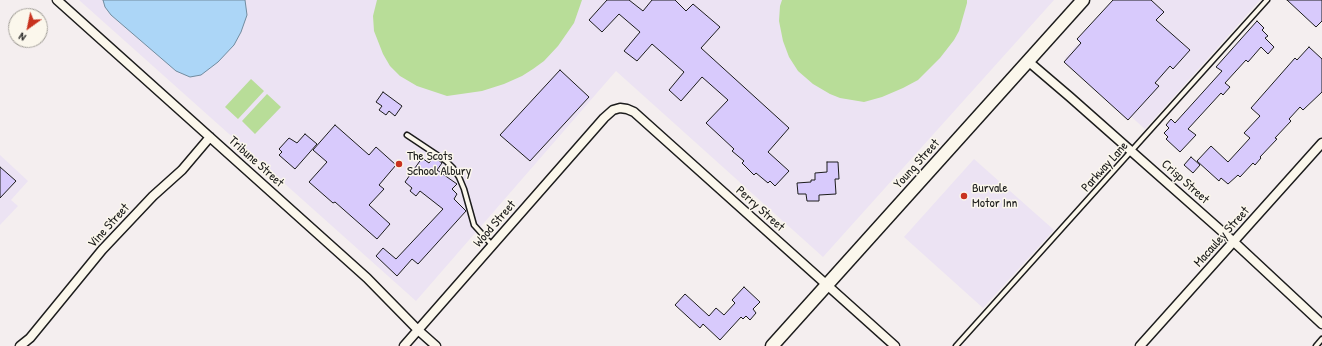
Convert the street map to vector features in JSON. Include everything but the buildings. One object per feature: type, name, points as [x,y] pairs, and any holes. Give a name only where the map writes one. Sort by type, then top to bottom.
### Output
[{"type":"main road","name":"Young Street","points":[[772,346],[1029,62],[1083,0]]},
{"type":"street","name":"Tribune Street","points":[[57,0],[367,278],[418,330],[436,346]]},
{"type":"street","name":"Crisp Street","points":[[1029,62],[1070,96],[1234,242],[1322,324]]},
{"type":"street","name":"Perry Street","points":[[604,118],[612,110],[627,109],[634,112],[895,346]]},
{"type":"street","name":"Wood Street","points":[[404,346],[604,118]]},
{"type":"street","name":"Vine Street","points":[[20,346],[30,342],[102,250],[153,196],[182,170],[210,137]]},
{"type":"street","name":"Macauley Street","points":[[1140,346],[1322,143]]},
{"type":"lane","name":"Parkway Lane","points":[[956,346],[1132,152],[1267,0]]},
{"type":"lane","points":[[408,135],[446,161],[453,168],[464,189],[474,225],[492,245]]},
{"type":"lane","points":[[1316,346],[1322,339]]},
{"type":"shaded area","name":"The Scots School Albury","points":[[79,0],[1054,0],[823,257],[616,71],[416,301]]},
{"type":"shaded area","points":[[1117,0],[1260,0],[1145,129],[1065,58]]},
{"type":"shaded area","points":[[0,155],[28,181],[11,200],[18,206],[0,225]]},
{"type":"shaded area","points":[[974,159],[1054,230],[983,308],[904,237]]},
{"type":"green space","points":[[377,0],[582,0],[574,23],[558,46],[544,61],[533,69],[504,84],[482,91],[447,96],[417,86],[400,76],[390,66],[383,54],[374,31],[373,16]]},
{"type":"green space","points":[[782,0],[967,0],[967,3],[959,31],[954,40],[940,58],[918,80],[882,97],[864,102],[840,98],[830,94],[813,84],[798,71],[789,57],[783,41],[779,21]]},
{"type":"green space","points":[[251,79],[264,91],[238,119],[225,107]]},
{"type":"green space","points":[[267,94],[281,107],[255,134],[242,121]]},
{"type":"water","points":[[103,0],[245,0],[247,15],[241,32],[234,45],[218,62],[201,75],[190,77],[176,71],[111,15],[105,7]]},
{"type":"place","name":"The Scots School Albury","points":[[399,164]]},
{"type":"place","name":"Burvale Motor Inn","points":[[964,196]]}]
